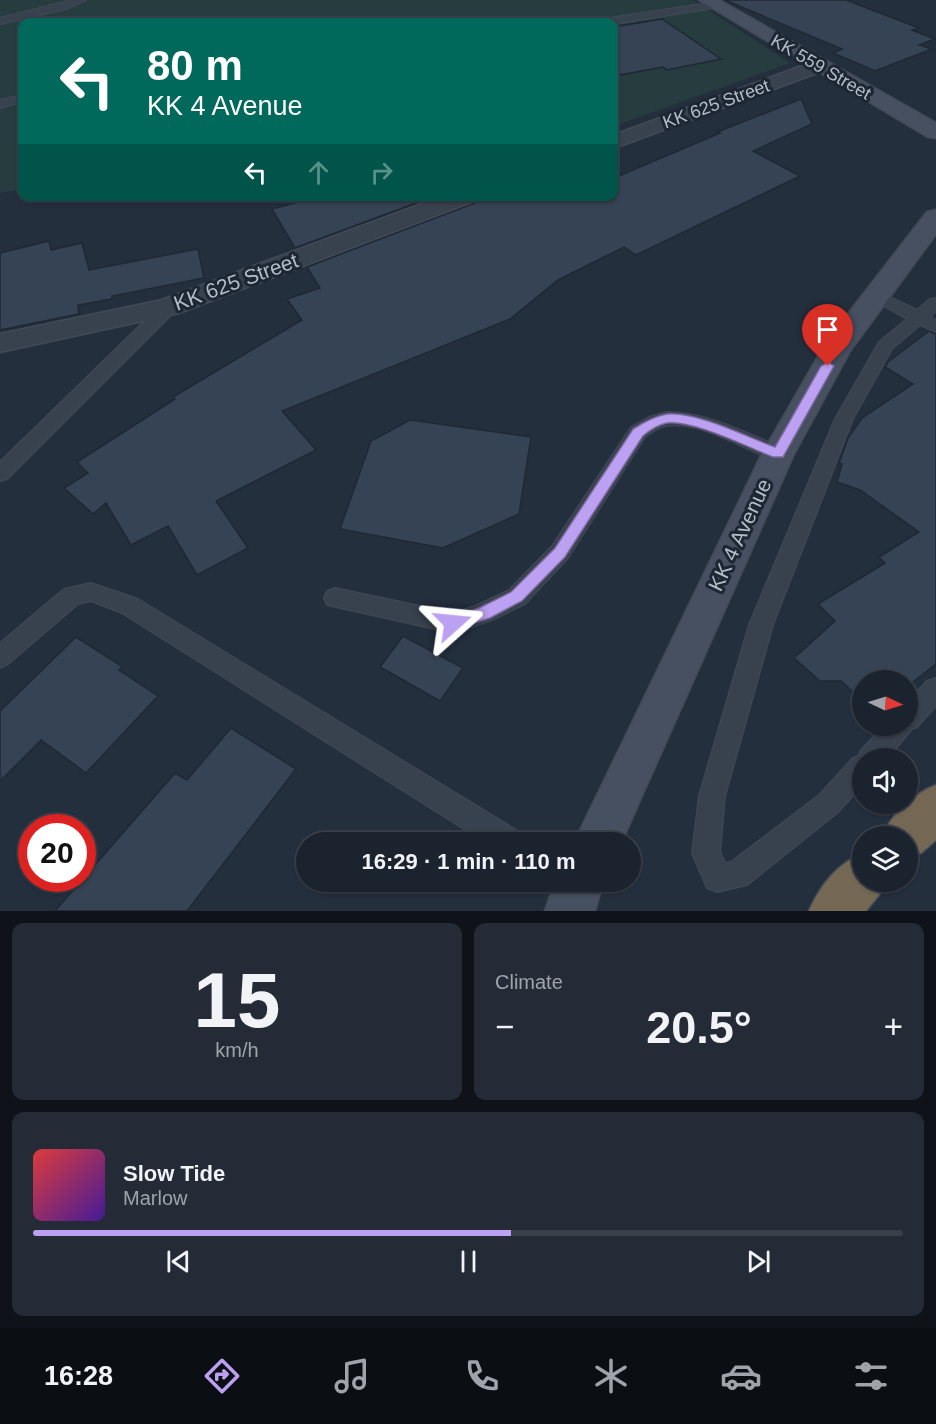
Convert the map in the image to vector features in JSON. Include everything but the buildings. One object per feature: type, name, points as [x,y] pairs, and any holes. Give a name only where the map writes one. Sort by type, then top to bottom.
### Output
[{"type":"highway","points":[[916,826],[936,808]]},
{"type":"highway","points":[[834,911],[852,890]]},
{"type":"main road","name":"KK 559 Street","points":[[712,3],[936,132]]},
{"type":"main road","name":"KK 4 Avenue","points":[[602,832],[778,454],[837,348],[936,217]]},
{"type":"street","name":"KK 625 Street","points":[[618,141],[818,66]]},
{"type":"street","name":"KK 625 Street","points":[[0,344],[169,307],[453,201]]},
{"type":"lane","points":[[0,21],[62,7],[81,0]]},
{"type":"lane","points":[[618,19],[712,3]]},
{"type":"lane","points":[[0,104],[18,100]]},
{"type":"lane","points":[[877,296],[931,316]]},
{"type":"lane","points":[[0,474],[169,307]]},
{"type":"lane","points":[[852,778],[828,804],[737,875],[717,878],[706,853],[712,796],[760,625],[844,419],[885,346],[931,316]]},
{"type":"lane","points":[[335,598],[453,623],[484,613],[517,597],[560,552],[634,437],[651,423],[668,419],[689,420],[778,454]]},
{"type":"lane","points":[[0,657],[72,596],[91,592],[130,606],[493,832]]},
{"type":"lane","points":[[918,708],[936,688]]},
{"type":"lane","points":[[880,748],[892,736]]},
{"type":"green space","points":[[0,0],[693,0],[790,63],[618,125],[618,18],[18,18],[18,190],[0,193]]},
{"type":"route","points":[[453,623],[484,613],[517,597],[560,552],[638,432],[651,423],[668,419],[689,420],[778,454],[828,366]]}]
